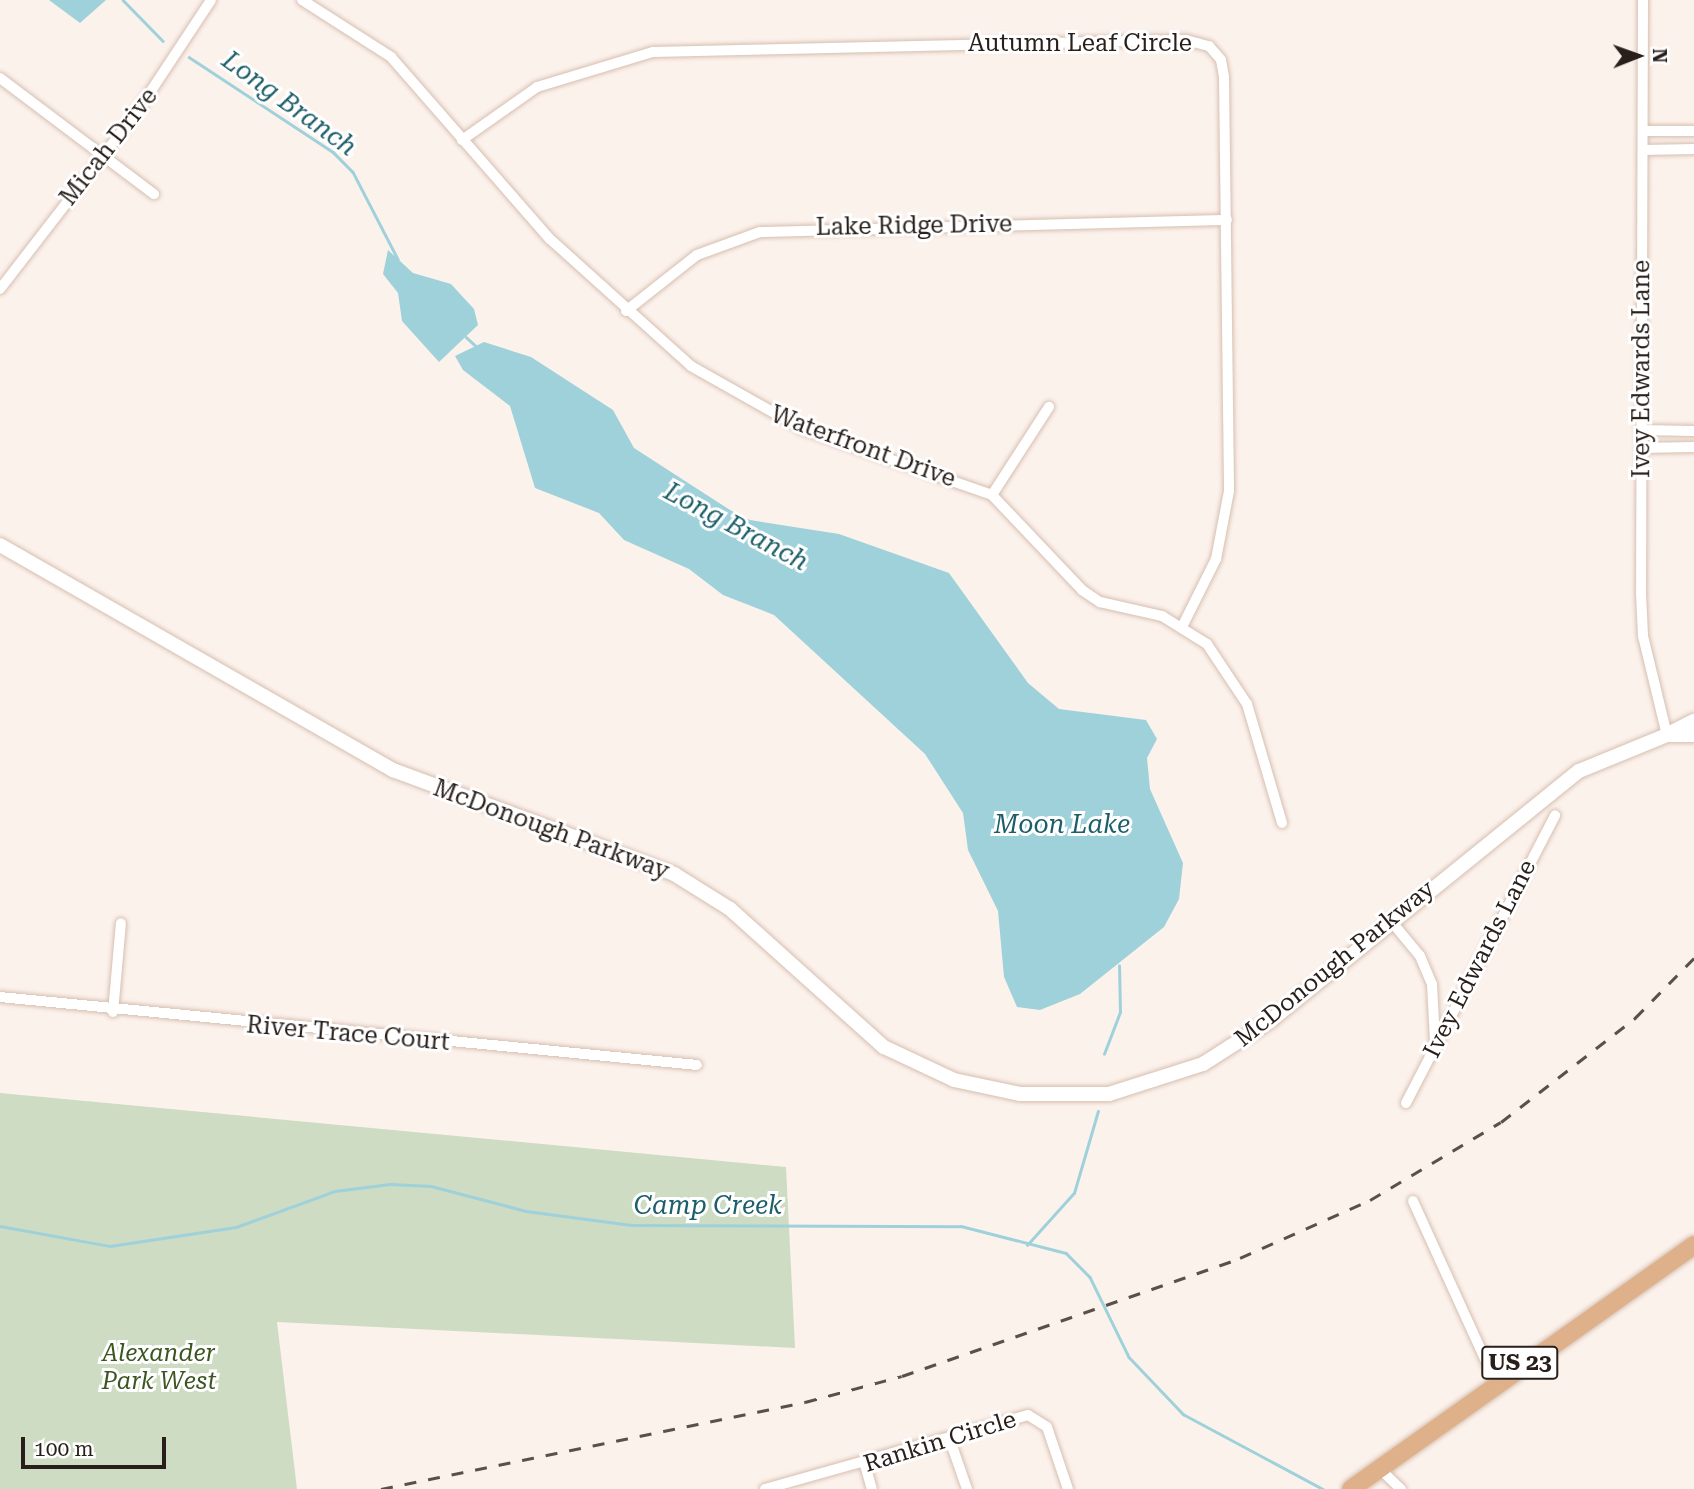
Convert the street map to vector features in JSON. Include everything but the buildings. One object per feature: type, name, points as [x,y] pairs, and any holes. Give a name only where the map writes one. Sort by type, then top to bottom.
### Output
[{"type":"main road","name":"US 23","points":[[1350,1489],[1495,1381],[1694,1245]]},
{"type":"street","name":"Micah Drive","points":[[0,289],[103,155],[211,0]]},
{"type":"street","name":"Waterfront Drive","points":[[302,0],[391,57],[550,239],[626,311],[691,366],[763,411],[992,495],[1082,590],[1100,602],[1182,627],[1231,671],[1247,704],[1282,823]]},
{"type":"street","name":"Ivey Edwards Lane","points":[[1643,0],[1643,636],[1667,735]]},
{"type":"street","name":"Autumn Leaf Circle","points":[[462,140],[537,88],[653,52],[1192,41],[1214,50],[1223,67],[1229,491],[1216,559],[1182,627]]},
{"type":"street","points":[[0,78],[154,194]]},
{"type":"street","points":[[1643,131],[1694,131]]},
{"type":"street","points":[[1643,150],[1694,149]]},
{"type":"street","name":"Lake Ridge Drive","points":[[626,311],[697,255],[760,232],[1227,220]]},
{"type":"street","points":[[992,495],[1049,407]]},
{"type":"street","points":[[1642,430],[1694,431]]},
{"type":"street","points":[[1642,448],[1694,447]]},
{"type":"street","name":"McDonough Parkway","points":[[0,545],[393,770],[691,884],[738,917],[866,1034],[918,1065],[976,1086],[1086,1097],[1180,1074],[1254,1033],[1579,771],[1667,735],[1694,734]]},
{"type":"street","points":[[1667,735],[1694,721]]},
{"type":"street","name":"Ivey Edwards Lane","points":[[1406,1103],[1555,815]]},
{"type":"street","points":[[1391,921],[1420,956],[1432,984],[1434,1046]]},
{"type":"street","points":[[113,1012],[121,923]]},
{"type":"street","name":"River Trace Court","points":[[0,997],[113,1012],[697,1065]]},
{"type":"street","points":[[1413,1201],[1495,1381]]},
{"type":"street","name":"Rankin Circle","points":[[765,1489],[811,1484],[865,1465],[1036,1416],[1046,1427],[1068,1489]]},
{"type":"street","points":[[950,1440],[967,1489]]},
{"type":"street","points":[[865,1465],[872,1489]]},
{"type":"street","points":[[1378,1467],[1401,1489]]},
{"type":"green space","name":"Alexander Park West","points":[[0,1093],[786,1167],[795,1348],[277,1322],[297,1489],[0,1489]]},
{"type":"water","points":[[49,0],[106,0],[80,23]]},
{"type":"water","points":[[388,250],[413,273],[451,284],[474,309],[478,325],[439,362],[402,321],[398,293],[383,274]]},
{"type":"water","name":"Moon Lake","points":[[484,342],[531,357],[613,410],[634,448],[750,520],[839,534],[949,573],[1028,683],[1059,709],[1146,720],[1157,739],[1147,758],[1150,789],[1183,863],[1179,899],[1164,927],[1080,994],[1040,1010],[1017,1007],[1004,977],[998,911],[968,850],[963,813],[925,754],[774,615],[723,595],[689,569],[624,540],[599,513],[535,488],[510,406],[463,370],[455,356]]},
{"type":"waterway","name":"Long Branch","points":[[123,0],[163,41]]},
{"type":"waterway","name":"Long Branch","points":[[189,57],[333,152],[353,172],[398,259]]},
{"type":"waterway","name":"Long Branch","points":[[466,337],[477,347]]},
{"type":"waterway","name":"Long Branch","points":[[1104,1054],[1120,1012],[1119,966]]},
{"type":"waterway","name":"Long Branch","points":[[1027,1245],[1074,1193],[1098,1111]]},
{"type":"waterway","name":"Camp Creek","points":[[0,1226],[110,1246],[236,1227],[335,1191],[390,1184],[431,1186],[526,1211],[633,1225],[961,1226],[1066,1253],[1090,1277],[1129,1357],[1183,1414],[1323,1489]]},
{"type":"railway","points":[[381,1489],[805,1402],[902,1376],[1240,1258],[1370,1200],[1501,1122],[1635,1018],[1694,958]]}]
